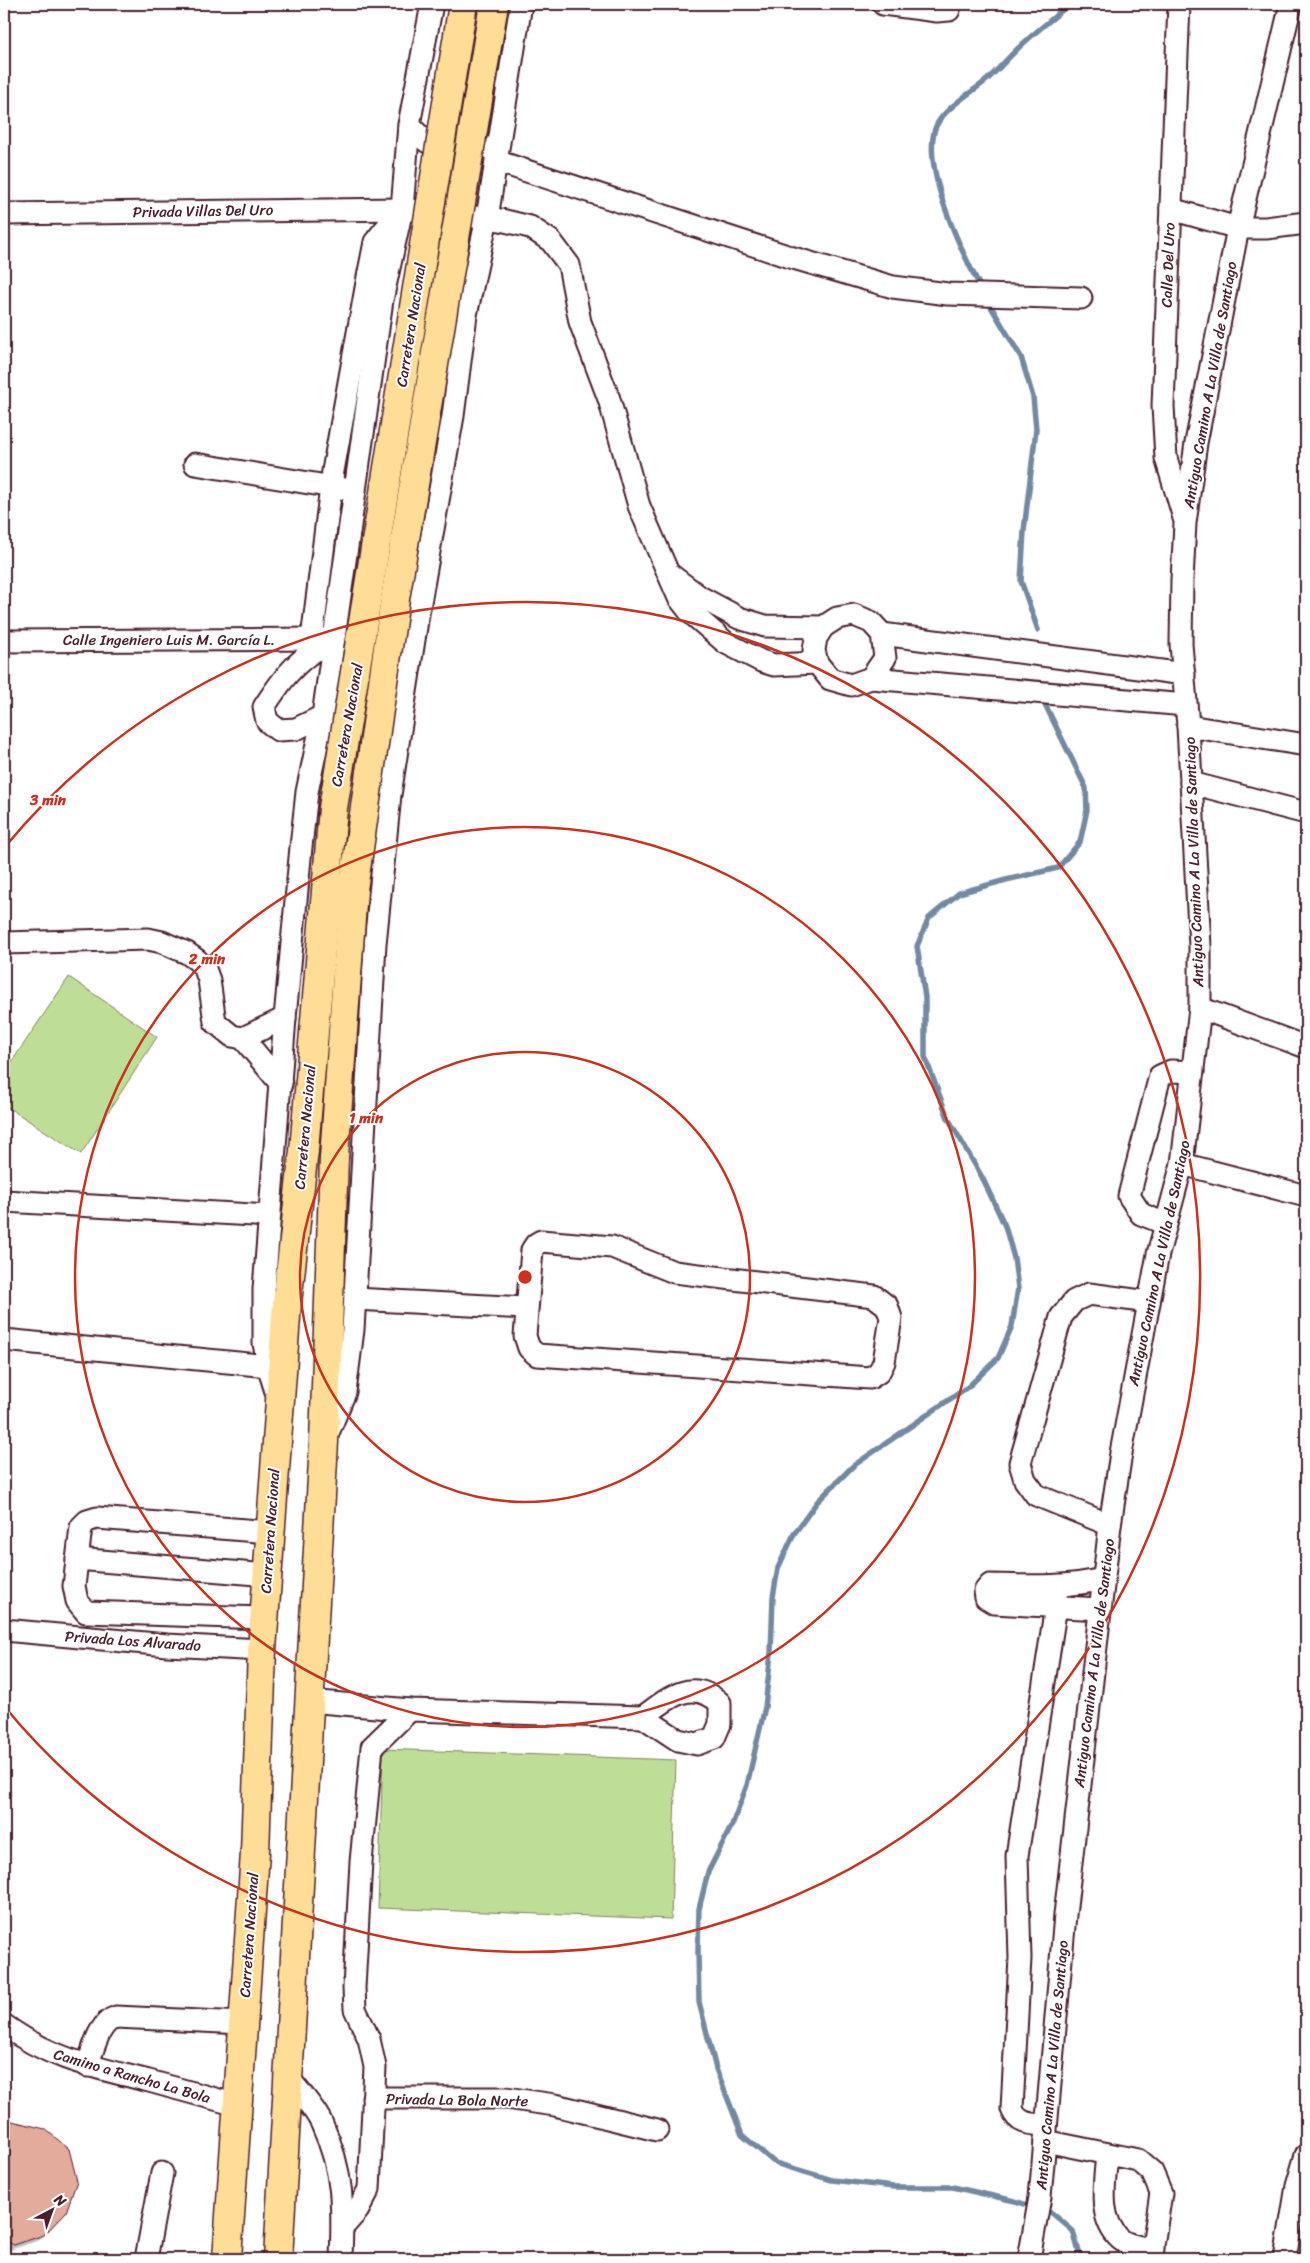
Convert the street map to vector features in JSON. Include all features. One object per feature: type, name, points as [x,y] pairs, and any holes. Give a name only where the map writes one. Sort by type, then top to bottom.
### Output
[{"type":"highway","name":"Carretera Nacional","points":[[227,2259],[255,1853],[262,1650],[270,1532],[287,1303],[304,1150],[333,808],[463,4]]},
{"type":"highway","name":"Carretera Nacional","points":[[278,2259],[324,1442],[334,1158],[353,890],[395,599],[494,4]]},
{"type":"street","points":[[280,1404],[268,1366],[264,1343],[264,1290],[285,1018],[307,792],[323,716],[382,300],[402,209],[409,125],[432,4]]},
{"type":"street","points":[[324,1442],[345,1392],[350,1364],[374,944],[390,794],[418,614],[453,416],[466,315],[487,218],[521,4]]},
{"type":"street","points":[[883,4],[937,11],[949,10],[950,4]]},
{"type":"street","name":"Calle Del Uro","points":[[1179,4],[1163,406],[1166,458],[1185,524]]},
{"type":"street","name":"Antiguo Camino A La Villa de Santiago","points":[[1029,2259],[1040,2196],[1065,1915],[1110,1525],[1121,1453],[1158,1254],[1182,1164],[1200,1008],[1200,946],[1191,782],[1184,674],[1180,644],[1185,524],[1196,443],[1238,228],[1291,4]]},
{"type":"street","points":[[409,125],[421,138],[435,147],[452,152],[470,152],[486,146],[501,136]]},
{"type":"street","points":[[496,161],[790,257],[893,287],[971,294],[1081,298]]},
{"type":"street","points":[[323,716],[296,729],[278,730],[267,721],[264,707],[310,647],[331,486],[375,242],[402,209]]},
{"type":"street","name":"Privada Villas Del Uro","points":[[4,214],[402,209],[487,218],[530,227],[551,241],[569,265],[580,322],[609,399],[639,506],[679,598],[690,612],[726,643],[774,665],[817,663]]},
{"type":"street","points":[[1171,209],[1238,228],[1266,228],[1306,223]]},
{"type":"street","points":[[382,300],[391,285],[405,276],[422,272],[438,275],[453,284],[463,298],[466,315]]},
{"type":"street","points":[[195,464],[355,491]]},
{"type":"street","points":[[668,573],[700,597],[738,618],[765,626],[822,627]]},
{"type":"street","points":[[871,678],[884,658],[882,634],[871,622],[854,614],[837,618],[822,627],[816,638],[814,650],[817,663],[830,679],[851,685],[871,678],[1187,715],[1306,745]]},
{"type":"street","points":[[882,634],[1184,674]]},
{"type":"street","name":"Calle Ingeniero Luis M. García L.","points":[[4,641],[310,647],[334,640]]},
{"type":"street","points":[[1191,782],[1306,813]]},
{"type":"street","points":[[4,943],[148,939],[172,946],[197,960],[205,969],[209,980],[215,1022],[232,1036],[243,1038],[285,1018]]},
{"type":"street","points":[[1200,1008],[1306,1047]]},
{"type":"street","points":[[243,1038],[281,1084]]},
{"type":"street","points":[[1166,1224],[1141,1214],[1129,1196],[1160,1076],[1171,1071],[1193,1072]]},
{"type":"street","points":[[1182,1164],[1306,1196]]},
{"type":"street","points":[[4,1201],[269,1216]]},
{"type":"street","points":[[542,1241],[612,1248],[674,1272],[874,1296],[887,1306],[891,1318],[884,1362],[879,1372],[870,1378],[537,1355],[529,1348],[525,1336],[526,1308],[532,1250],[536,1244],[542,1241]]},
{"type":"street","points":[[1110,1525],[1036,1495],[1026,1480],[1020,1463],[1061,1317],[1074,1301],[1088,1294],[1149,1302]]},
{"type":"street","points":[[355,1299],[526,1308]]},
{"type":"street","points":[[4,1340],[268,1366]]},
{"type":"street","points":[[264,1618],[86,1612],[78,1601],[74,1586],[81,1527],[87,1521],[97,1518],[270,1532]]},
{"type":"street","points":[[77,1559],[267,1575]]},
{"type":"street","points":[[1056,1597],[1077,1585],[1103,1579]]},
{"type":"street","points":[[1056,1597],[1100,1609]]},
{"type":"street","points":[[1056,1597],[1017,1856],[1020,1958],[1012,2109],[1014,2116],[1021,2122],[1046,2133],[1107,2154],[1138,2160],[1152,2172],[1161,2193],[1152,2254],[1120,2239],[1108,2222],[1104,2200],[1107,2154]]},
{"type":"street","name":"Privada Los Alvarado","points":[[4,1630],[166,1645],[262,1650]]},
{"type":"street","points":[[309,1701],[410,1710],[643,1717]]},
{"type":"street","points":[[344,2227],[358,2210],[369,2188],[375,2067],[369,2040],[355,2009],[362,1853],[372,1747],[410,1710]]},
{"type":"street","points":[[88,2066],[102,2027],[108,2020],[116,2017],[243,2024]]},
{"type":"street","name":"Camino a Rancho La Bola","points":[[4,2025],[30,2043],[51,2054],[88,2066],[237,2105]]},
{"type":"street","points":[[288,2077],[322,2123],[341,2180],[344,2227],[341,2259]]},
{"type":"street","name":"Privada La Bola Norte","points":[[373,2098],[506,2098],[564,2106],[657,2130]]},
{"type":"street","points":[[1285,2259],[1297,2186],[1306,2155]]},
{"type":"street","points":[[146,2259],[162,2173]]},
{"type":"green space","points":[[69,977],[157,1037],[81,1154],[4,1105],[4,1073]]},
{"type":"green space","points":[[383,1749],[676,1760],[671,1919],[378,1908]]},
{"type":"building","points":[[4,2119],[45,2129],[69,2149],[77,2181],[66,2212],[44,2235],[14,2245],[4,2240]]},
{"type":"waterway","points":[[982,290],[955,235],[940,190],[934,169],[932,149],[934,132],[942,116],[949,109],[988,79],[1021,46],[1069,4]]},
{"type":"waterway","points":[[987,300],[1021,357],[1033,397],[1036,429],[1024,531],[1021,581],[1038,630]]},
{"type":"waterway","points":[[1042,698],[1086,788],[1087,810],[1080,842],[1058,868],[959,893],[929,918],[917,946],[925,997],[925,1057],[948,1118],[982,1177],[1005,1226],[1014,1258],[1018,1288],[1012,1326],[998,1358],[969,1386],[853,1466],[817,1502],[794,1534],[778,1568],[773,1597],[771,1653],[765,1707],[747,1785],[732,1825],[708,1872],[699,1909],[699,2002],[716,2069],[742,2135],[775,2163],[832,2180],[894,2187],[953,2187],[1015,2201],[1052,2213],[1073,2231],[1081,2259]]}]
